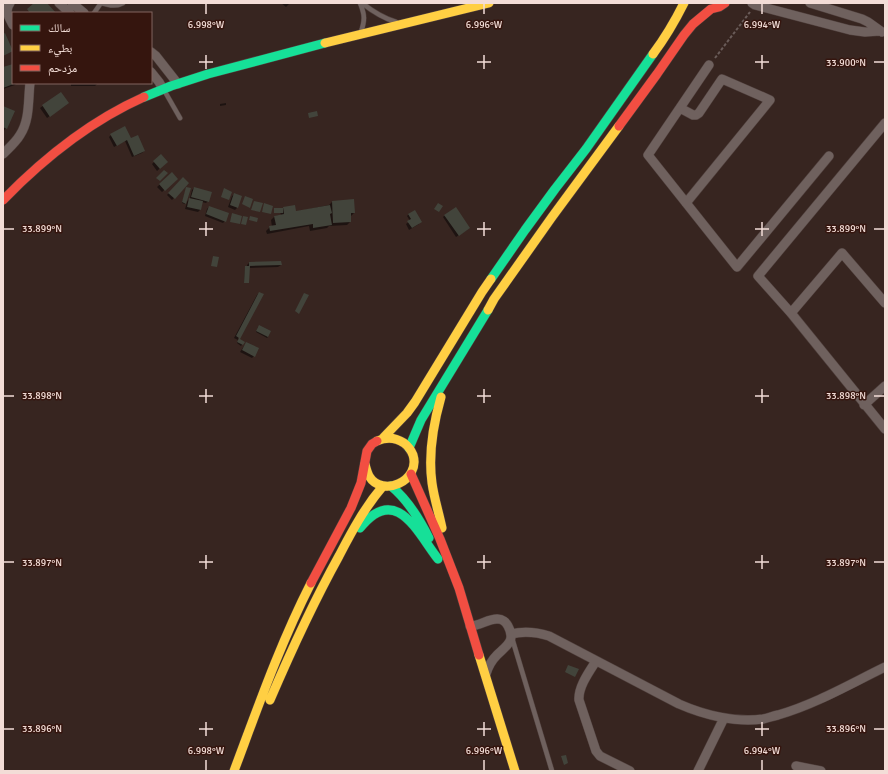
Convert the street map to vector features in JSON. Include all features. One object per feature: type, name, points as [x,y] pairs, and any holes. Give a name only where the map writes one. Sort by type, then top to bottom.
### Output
[{"type":"main road","points":[[3,200],[46,160],[84,130],[119,109],[163,89],[222,69],[490,3]]},
{"type":"main road","points":[[337,559],[366,520],[379,511],[388,510],[403,514],[409,519],[439,562],[427,534],[416,514],[399,493],[387,486],[376,483],[370,478],[366,471],[365,464],[365,458],[369,448],[383,438],[407,413],[415,402],[482,292],[525,230],[586,149],[666,36],[680,12],[690,5],[704,10],[711,9],[725,3]]},
{"type":"main road","points":[[409,448],[420,420],[494,299],[684,35],[693,24],[711,9]]},
{"type":"main road","points":[[446,553],[440,517],[430,474],[430,452],[432,430],[437,408],[451,369]]},
{"type":"main road","points":[[266,711],[299,632],[363,511],[387,486],[397,485],[407,479],[413,468],[414,461],[412,454],[405,444],[395,438],[383,438]]},
{"type":"main road","points":[[234,771],[279,651],[301,602],[356,498],[365,464]]},
{"type":"main road","points":[[410,474],[446,553],[459,588],[464,627],[486,674],[515,771]]},
{"type":"street","points":[[10,3],[7,7],[7,11],[12,23]]},
{"type":"street","points":[[59,3],[69,12]]},
{"type":"street","points":[[72,3],[83,12]]},
{"type":"street","points":[[810,3],[855,16],[868,22],[883,32]]},
{"type":"street","points":[[754,4],[850,30],[883,32]]},
{"type":"street","points":[[153,57],[178,84]]},
{"type":"street","points":[[709,65],[648,155],[737,267],[829,156]]},
{"type":"street","points":[[152,73],[163,89]]},
{"type":"street","points":[[680,108],[692,115],[699,113],[722,79],[770,100],[686,203]]},
{"type":"street","points":[[3,154],[17,140],[25,124],[27,118],[30,84]]},
{"type":"street","points":[[885,123],[758,276],[791,313],[864,405],[885,429]]},
{"type":"street","points":[[791,313],[842,253],[885,303]]},
{"type":"street","points":[[864,405],[885,386]]},
{"type":"street","points":[[464,627],[495,619],[499,619],[506,623],[511,634],[510,642],[493,660],[486,674]]},
{"type":"street","points":[[511,634],[527,632],[549,636],[679,704],[700,712],[724,718],[763,719],[791,711],[814,702],[885,668]]},
{"type":"street","points":[[596,661],[580,689],[579,700],[598,754],[630,771]]},
{"type":"street","points":[[698,771],[724,718]]},
{"type":"street","points":[[796,766],[821,771]]},
{"type":"lane","points":[[95,12],[101,3],[117,6],[123,3]]},
{"type":"lane","points":[[361,3],[389,20],[403,24]]},
{"type":"lane","points":[[360,35],[364,23],[364,14],[361,3]]},
{"type":"lane","points":[[163,89],[180,118]]},
{"type":"lane","points":[[511,634],[552,771]]},
{"type":"path","points":[[709,65],[754,4]]},
{"type":"building","points":[[34,3],[47,3],[55,12],[29,12],[27,9]]},
{"type":"building","points":[[5,33],[12,52],[3,56],[3,34]]},
{"type":"building","points":[[12,64],[12,84],[13,84],[3,88],[3,67]]},
{"type":"building","points":[[61,92],[69,103],[50,117],[42,105]]},
{"type":"building","points":[[3,106],[15,111],[7,129],[3,127]]},
{"type":"building","points":[[317,111],[318,116],[309,118],[308,113]]},
{"type":"building","points":[[125,126],[131,138],[138,135],[145,151],[134,156],[127,140],[117,146],[110,134]]},
{"type":"building","points":[[161,154],[168,162],[160,169],[153,161]]},
{"type":"building","points":[[164,170],[168,173],[160,181],[156,178]]},
{"type":"building","points":[[172,172],[178,179],[165,191],[159,184]]},
{"type":"building","points":[[183,177],[189,183],[175,199],[168,193]]},
{"type":"building","points":[[186,187],[191,188],[186,204],[182,202]]},
{"type":"building","points":[[194,187],[212,192],[209,202],[191,197]]},
{"type":"building","points":[[224,188],[232,192],[229,200],[221,197]]},
{"type":"building","points":[[234,193],[242,196],[238,208],[230,205]]},
{"type":"building","points":[[245,196],[253,199],[250,208],[242,204]]},
{"type":"building","points":[[189,198],[203,201],[201,210],[187,207]]},
{"type":"building","points":[[354,199],[355,213],[351,213],[351,222],[333,223],[332,201]]},
{"type":"building","points":[[254,201],[263,203],[260,212],[251,210]]},
{"type":"building","points":[[264,203],[273,206],[271,214],[262,212]]},
{"type":"building","points":[[438,203],[443,206],[439,212],[434,209]]},
{"type":"building","points":[[295,205],[296,211],[330,205],[332,225],[313,228],[313,224],[270,231],[269,226],[276,225],[274,216],[284,214],[283,207]]},
{"type":"building","points":[[209,206],[229,213],[226,222],[206,214]]},
{"type":"building","points":[[456,207],[470,228],[459,236],[444,215]]},
{"type":"building","points":[[274,208],[283,208],[283,213],[274,213]]},
{"type":"building","points":[[415,210],[422,222],[412,228],[407,221],[411,219],[408,214]]},
{"type":"building","points":[[232,213],[242,216],[240,224],[230,222]]},
{"type":"building","points":[[243,216],[248,217],[246,225],[241,224]]},
{"type":"building","points":[[250,216],[258,218],[257,222],[249,220]]},
{"type":"building","points":[[213,256],[219,257],[217,267],[211,266]]},
{"type":"building","points":[[281,261],[282,265],[249,266],[249,262]]},
{"type":"building","points":[[245,266],[250,266],[249,283],[244,283]]},
{"type":"building","points":[[259,292],[264,294],[240,339],[245,342],[243,345],[237,342],[239,338],[236,336]]},
{"type":"building","points":[[304,293],[309,295],[299,314],[295,311]]},
{"type":"building","points":[[259,325],[271,331],[268,337],[256,331]]},
{"type":"building","points":[[246,342],[259,348],[255,357],[242,350]]},
{"type":"building","points":[[568,665],[579,669],[575,677],[565,672]]},
{"type":"building","points":[[566,755],[568,763],[564,765],[561,756]]},
{"type":"traffic: fast","points":[[144,97],[171,86],[208,74],[325,43]]},
{"type":"traffic: fast","points":[[491,279],[653,54]]},
{"type":"traffic: fast","points":[[409,448],[421,420],[488,310]]},
{"type":"traffic: fast","points":[[391,486],[403,497],[413,510],[429,538]]},
{"type":"traffic: fast","points":[[360,528],[373,515],[384,510],[395,511],[405,516],[414,525],[438,559]]},
{"type":"traffic: slow","points":[[325,43],[489,3]]},
{"type":"traffic: slow","points":[[653,54],[670,29],[684,3]]},
{"type":"traffic: slow","points":[[488,310],[494,299],[552,217],[619,126]]},
{"type":"traffic: slow","points":[[383,438],[407,413],[415,402],[491,279]]},
{"type":"traffic: slow","points":[[441,397],[431,450],[431,472],[433,489],[442,528]]},
{"type":"traffic: slow","points":[[365,464],[369,476],[382,486],[399,484],[406,479],[411,472],[414,464],[413,455],[405,444],[401,441],[390,438],[377,441]]},
{"type":"traffic: slow","points":[[270,700],[320,591],[359,520],[370,502],[383,486]]},
{"type":"traffic: slow","points":[[234,771],[279,652],[311,583]]},
{"type":"traffic: slow","points":[[479,655],[515,771]]},
{"type":"traffic: jam","points":[[619,126],[693,24],[711,9],[719,7],[725,3]]},
{"type":"traffic: jam","points":[[3,200],[51,155],[86,129],[105,117],[144,97]]},
{"type":"traffic: jam","points":[[311,583],[351,508],[361,483],[367,451],[372,444],[377,441]]},
{"type":"traffic: jam","points":[[411,474],[440,539],[459,588],[479,655]]}]
